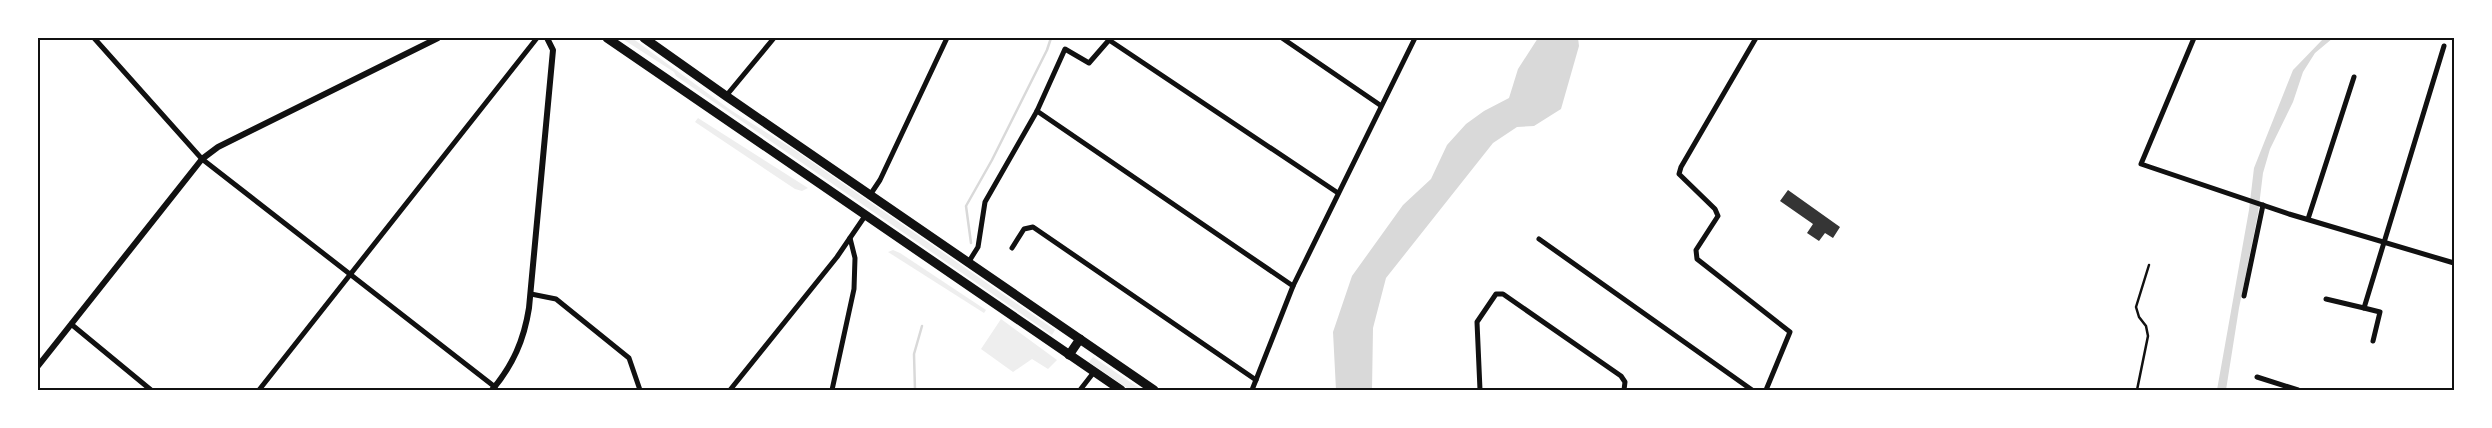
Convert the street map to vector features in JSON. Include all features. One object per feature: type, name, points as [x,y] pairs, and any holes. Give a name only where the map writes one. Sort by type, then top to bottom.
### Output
[{"type":"highway","points":[[607,38],[1121,390]]},
{"type":"highway","points":[[644,38],[1154,390]]},
{"type":"highway","points":[[1069,355],[1080,339]]},
{"type":"street","points":[[94,38],[202,159],[352,274],[493,389],[511,366],[519,350],[526,326],[531,294],[553,50],[547,38]]},
{"type":"street","points":[[38,366],[202,159],[218,146],[438,38]]},
{"type":"street","points":[[259,390],[537,38]]},
{"type":"street","points":[[726,96],[774,38]]},
{"type":"street","points":[[870,195],[880,180],[947,38]]},
{"type":"street","points":[[1282,38],[1380,105]]},
{"type":"street","points":[[1252,390],[1293,286],[1414,38]]},
{"type":"street","points":[[1756,38],[1681,167],[1679,174],[1715,209],[1718,216],[1696,250],[1697,258],[1790,332],[1766,390]]},
{"type":"street","points":[[2194,38],[2141,164],[2263,205],[2454,263]]},
{"type":"street","points":[[968,263],[978,247],[985,202],[1037,111],[1065,48],[1089,63],[1109,40],[1338,193]]},
{"type":"street","points":[[2364,308],[2444,46]]},
{"type":"street","points":[[2308,219],[2354,77]]},
{"type":"street","points":[[1037,111],[1293,286]]},
{"type":"street","points":[[2244,296],[2263,205]]},
{"type":"street","points":[[730,390],[850,238],[865,216]]},
{"type":"street","points":[[1012,248],[1024,229],[1034,227],[1256,380]]},
{"type":"street","points":[[832,390],[854,290],[856,258],[850,238]]},
{"type":"street","points":[[1539,239],[1752,390]]},
{"type":"street","points":[[531,294],[556,299],[629,358],[640,390]]},
{"type":"street","points":[[1480,390],[1476,322],[1496,294],[1503,294],[1621,376],[1625,382],[1624,390]]},
{"type":"street","points":[[2326,299],[2380,312],[2373,340]]},
{"type":"street","points":[[72,324],[152,390]]},
{"type":"street","points":[[1080,390],[1094,372]]},
{"type":"street","points":[[2257,376],[2298,390]]},
{"type":"lane","points":[[2137,390],[2148,336],[2146,326],[2136,307],[2149,265]]},
{"type":"shaded area","points":[[621,38],[632,38],[732,111],[793,149],[1055,330],[1052,335],[676,76],[674,72]]},
{"type":"shaded area","points":[[1538,38],[1578,38],[1579,46],[1561,109],[1534,126],[1517,127],[1493,143],[1386,278],[1373,328],[1372,390],[1336,390],[1333,332],[1352,276],[1403,205],[1431,179],[1447,145],[1466,124],[1484,111],[1509,98],[1518,69]]},
{"type":"shaded area","points":[[2324,38],[2333,38],[2315,53],[2303,72],[2293,102],[2270,149],[2263,173],[2258,214],[2239,308],[2226,390],[2217,390],[2249,210],[2254,168],[2293,70]]},
{"type":"shaded area","points":[[698,118],[808,188],[802,191],[795,189],[695,122]]},
{"type":"shaded area","points":[[893,250],[986,310],[984,313],[888,252]]},
{"type":"shaded area","points":[[1001,319],[1057,360],[1048,369],[1032,359],[1013,372],[981,349]]},
{"type":"shaded area","points":[[1093,357],[1142,390],[1130,390],[1089,362]]},
{"type":"building","points":[[1788,190],[1840,227],[1833,238],[1825,233],[1819,241],[1807,233],[1813,224],[1780,201]]},
{"type":"waterway","points":[[971,243],[966,206],[992,160],[1047,50],[1051,38]]},
{"type":"waterway","points":[[915,390],[914,354],[922,326]]}]
